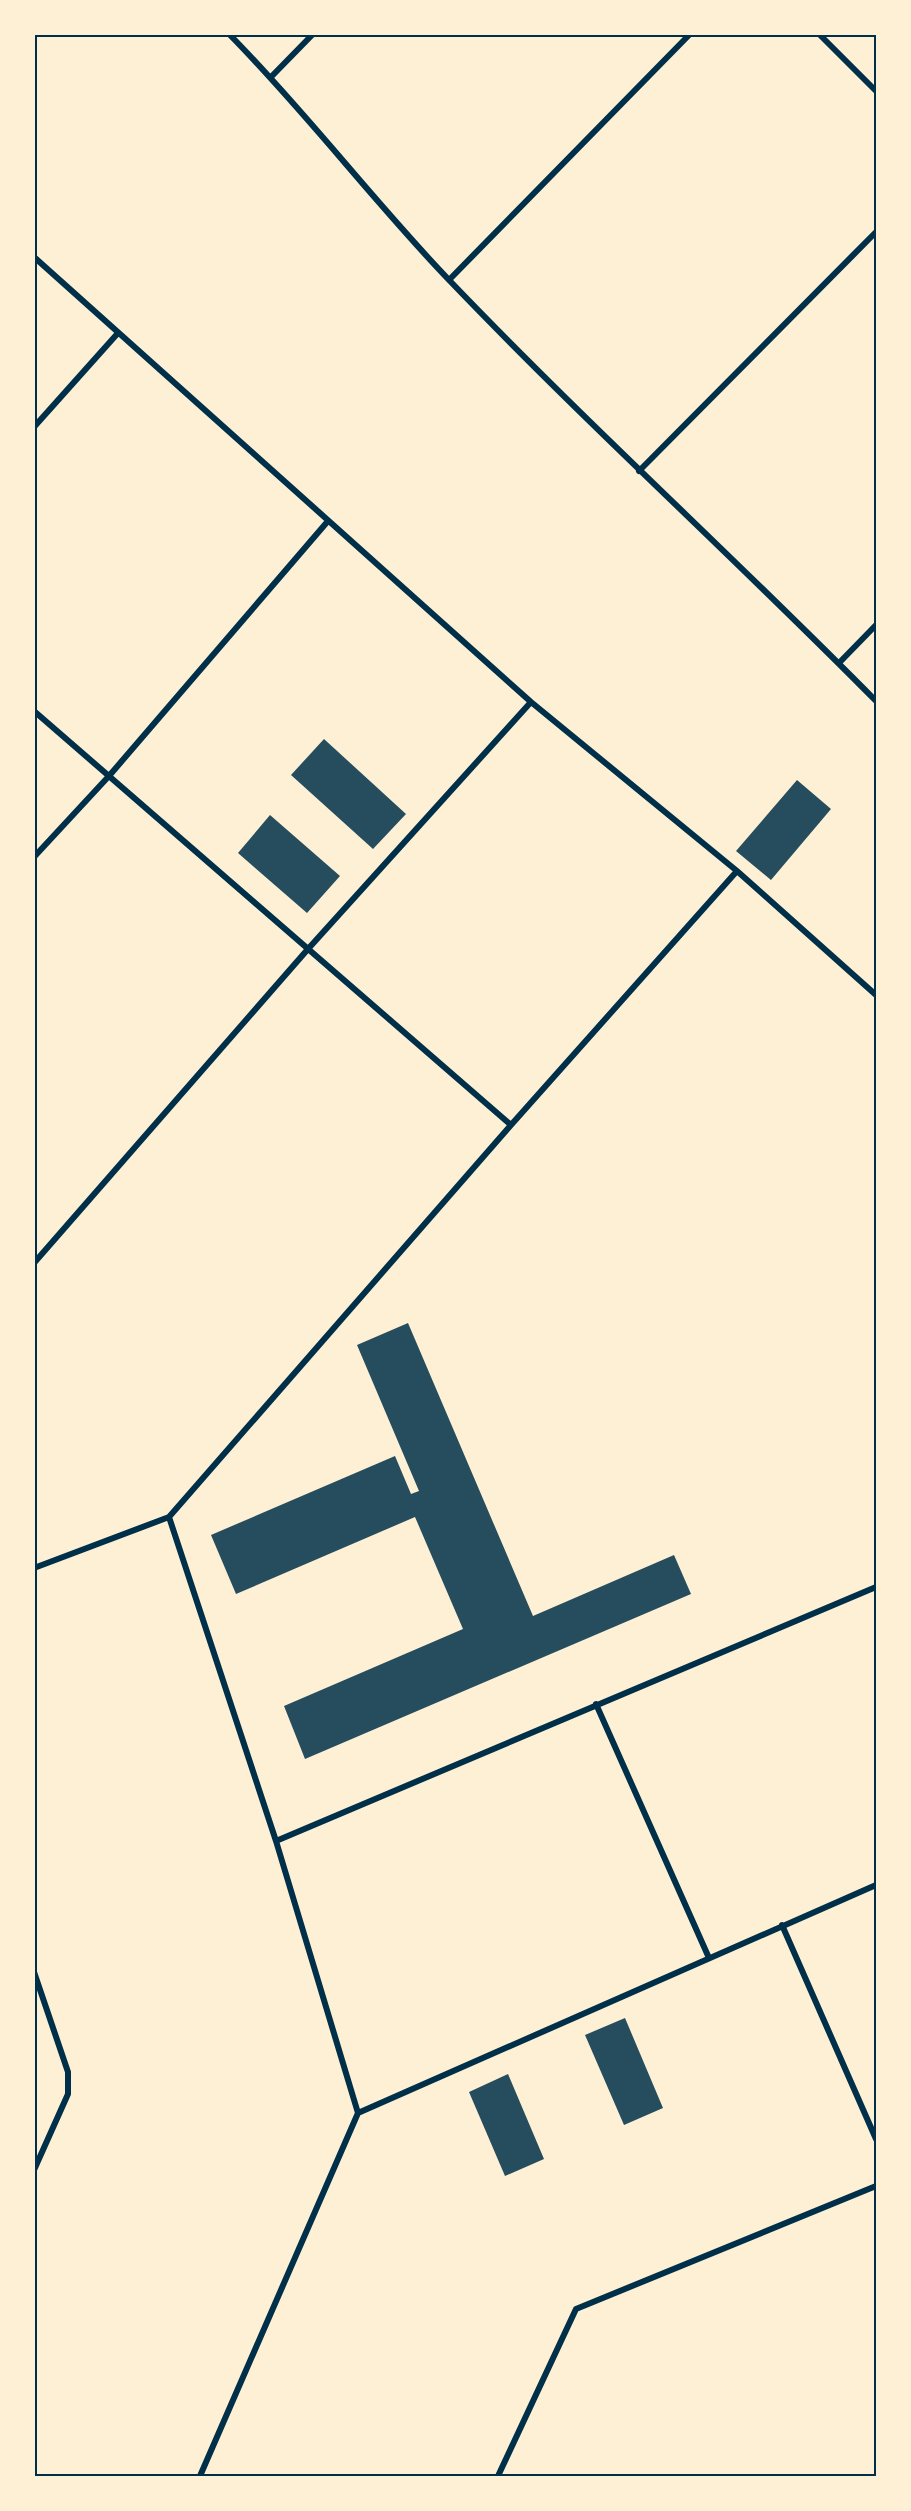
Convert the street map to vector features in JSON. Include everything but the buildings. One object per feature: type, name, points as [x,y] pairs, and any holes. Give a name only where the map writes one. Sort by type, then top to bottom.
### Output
[{"type":"street","points":[[229,34],[271,76],[449,280],[639,471],[876,701]]},
{"type":"street","points":[[271,76],[313,34]]},
{"type":"street","points":[[449,280],[690,34]]},
{"type":"street","points":[[819,34],[876,91]]},
{"type":"street","points":[[639,471],[876,232]]},
{"type":"street","points":[[34,256],[531,702],[737,871],[876,995]]},
{"type":"street","points":[[34,427],[118,333]]},
{"type":"street","points":[[34,856],[109,776],[328,521]]},
{"type":"street","points":[[839,663],[876,625]]},
{"type":"street","points":[[34,1263],[308,948],[531,702]]},
{"type":"street","points":[[34,711],[511,1125]]},
{"type":"street","points":[[34,1568],[169,1517],[511,1125],[737,871]]},
{"type":"street","points":[[169,1517],[276,1841],[358,2113],[200,2476]]},
{"type":"street","points":[[276,1841],[876,1587]]},
{"type":"street","points":[[596,1704],[709,1958]]},
{"type":"street","points":[[358,2113],[876,1885]]},
{"type":"street","points":[[782,1925],[876,2139]]},
{"type":"street","points":[[34,1972],[70,2084],[68,2094],[34,2170]]},
{"type":"street","points":[[498,2476],[576,2309],[876,2186]]}]
